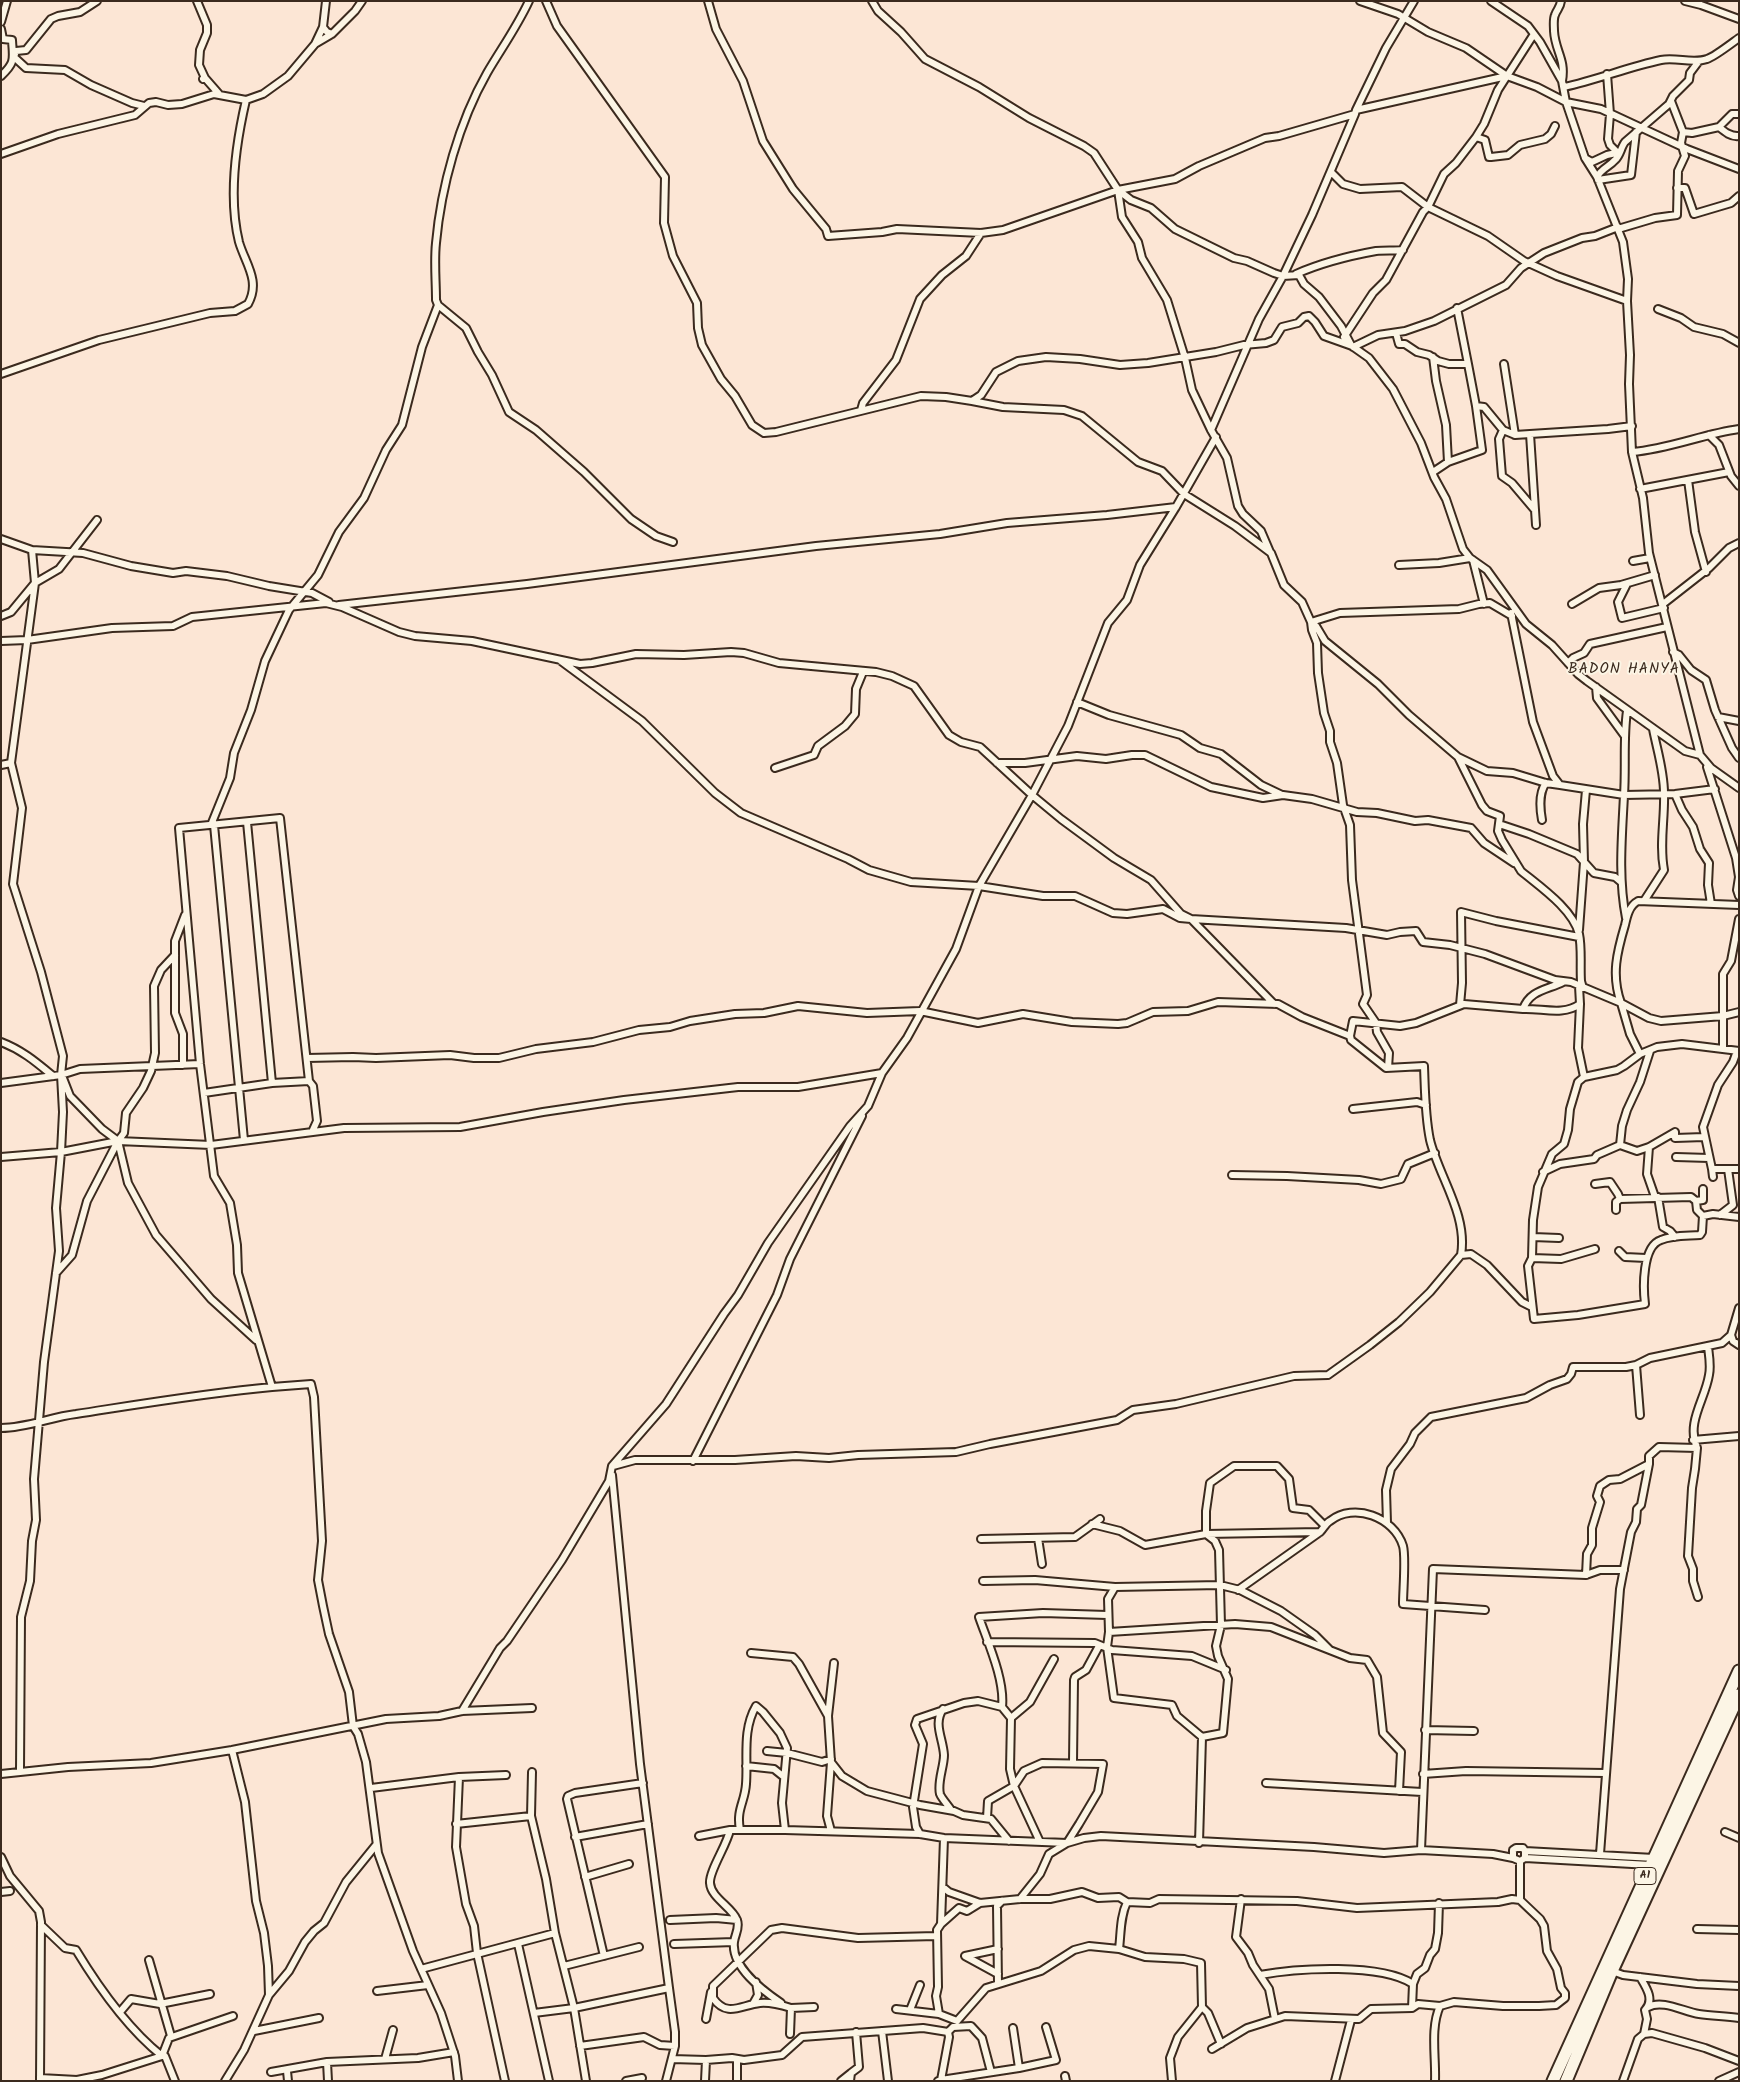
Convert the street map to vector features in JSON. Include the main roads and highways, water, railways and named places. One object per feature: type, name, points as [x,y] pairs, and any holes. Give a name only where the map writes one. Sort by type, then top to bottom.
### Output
[{"type":"highway","name":"A1","points":[[1553,2081],[1739,1671]]},
{"type":"highway","name":"A1","points":[[1566,2081],[1612,1971],[1739,1695]]},
{"type":"district","name":"BADON HANYA","points":[[1624,670]]}]
